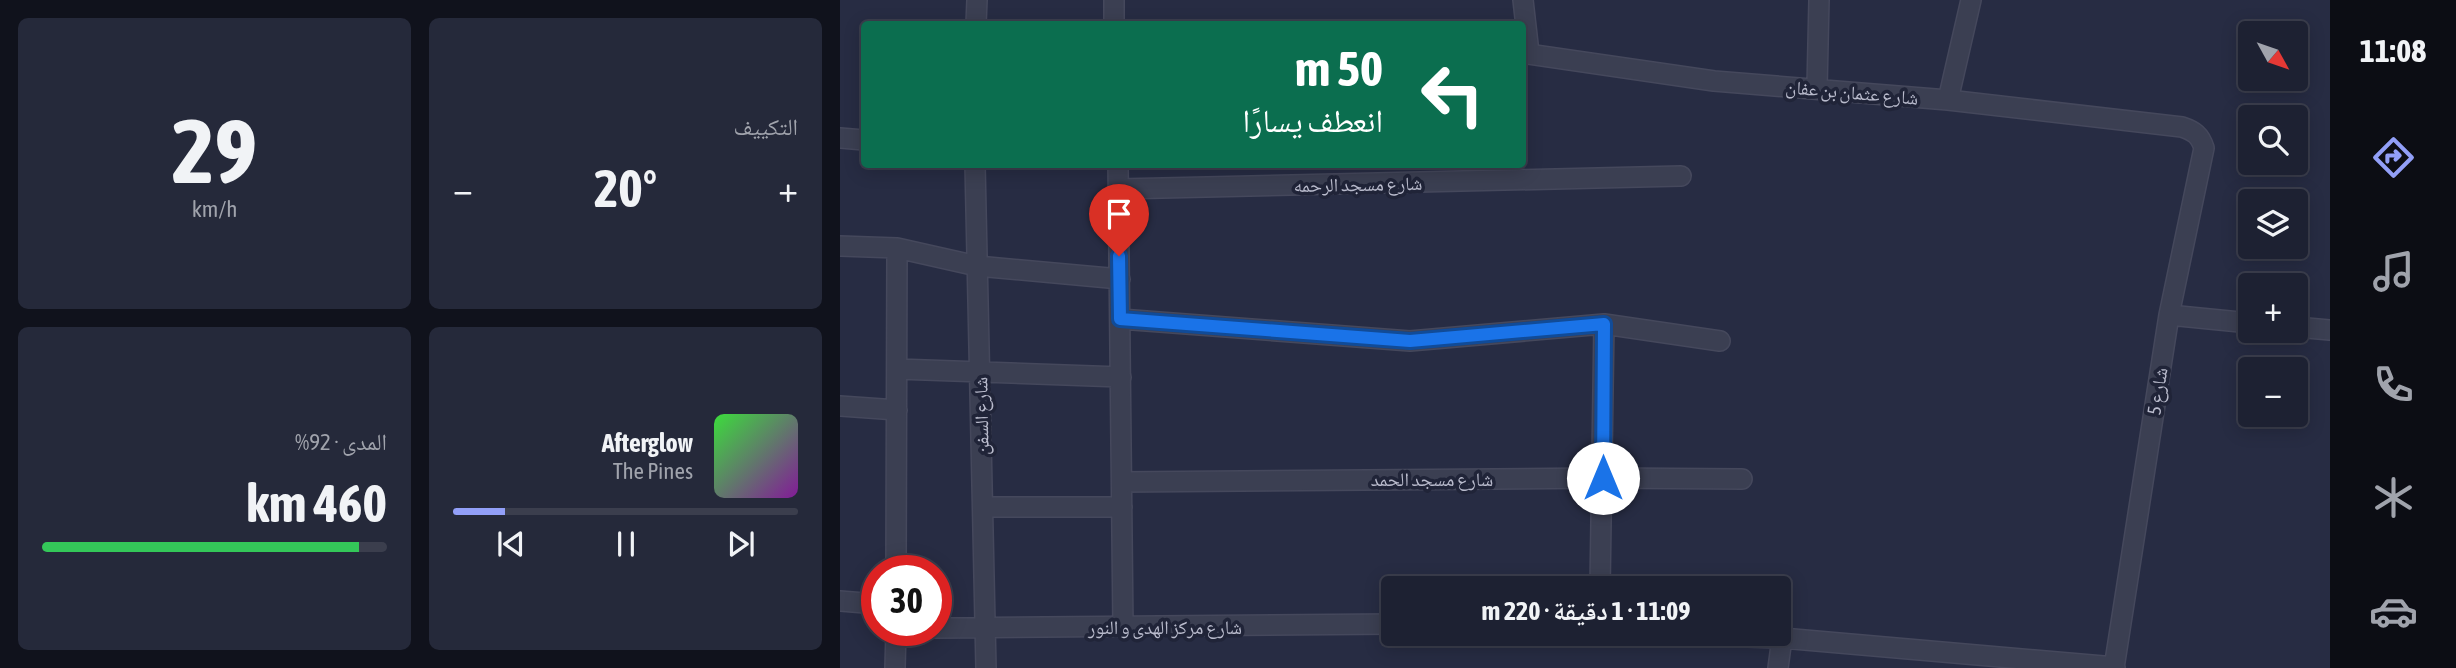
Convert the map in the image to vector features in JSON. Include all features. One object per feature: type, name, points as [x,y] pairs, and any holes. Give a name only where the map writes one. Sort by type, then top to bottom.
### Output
[{"type":"street","points":[[976,21],[977,0]]},
{"type":"street","points":[[1114,0],[1114,21]]},
{"type":"street","points":[[1523,0],[1524,21]]},
{"type":"street","points":[[1817,88],[1819,0]]},
{"type":"street","points":[[1948,100],[1971,0]]},
{"type":"street","name":"شارع عثمان بن عفان","points":[[1526,53],[1714,81],[1948,100],[2182,127]]},
{"type":"street","name":"شارع 5","points":[[2115,667],[2169,315],[2204,148],[2192,130],[2182,127]]},
{"type":"street","points":[[840,138],[861,140]]},
{"type":"street","name":"شارع السفن","points":[[975,168],[986,668]]},
{"type":"street","points":[[1118,168],[1123,628]]},
{"type":"street","name":"شارع مسجد الرحمه","points":[[1119,189],[1681,176]]},
{"type":"street","points":[[840,246],[897,248],[977,266],[1120,279]]},
{"type":"street","points":[[896,555],[897,248]]},
{"type":"street","points":[[2169,315],[2238,322]]},
{"type":"street","points":[[1120,319],[1410,341],[1604,324],[1720,341]]},
{"type":"street","points":[[1600,576],[1604,324]]},
{"type":"street","points":[[2308,328],[2330,330]]},
{"type":"street","points":[[897,369],[1121,377]]},
{"type":"street","points":[[840,406],[897,410]]},
{"type":"street","name":"شارع مسجد الحمد","points":[[1122,482],[1742,479]]},
{"type":"street","points":[[982,507],[1122,507]]},
{"type":"street","points":[[840,601],[861,603]]},
{"type":"street","name":"شارع مركز الهدى و النور","points":[[952,627],[1381,624]]},
{"type":"street","points":[[1791,639],[2115,667]]},
{"type":"street","points":[[895,668],[896,646]]},
{"type":"street","points":[[1778,668],[1781,646]]},
{"type":"route","points":[[1119,256],[1120,319],[1410,341],[1604,324],[1603,478]]}]
